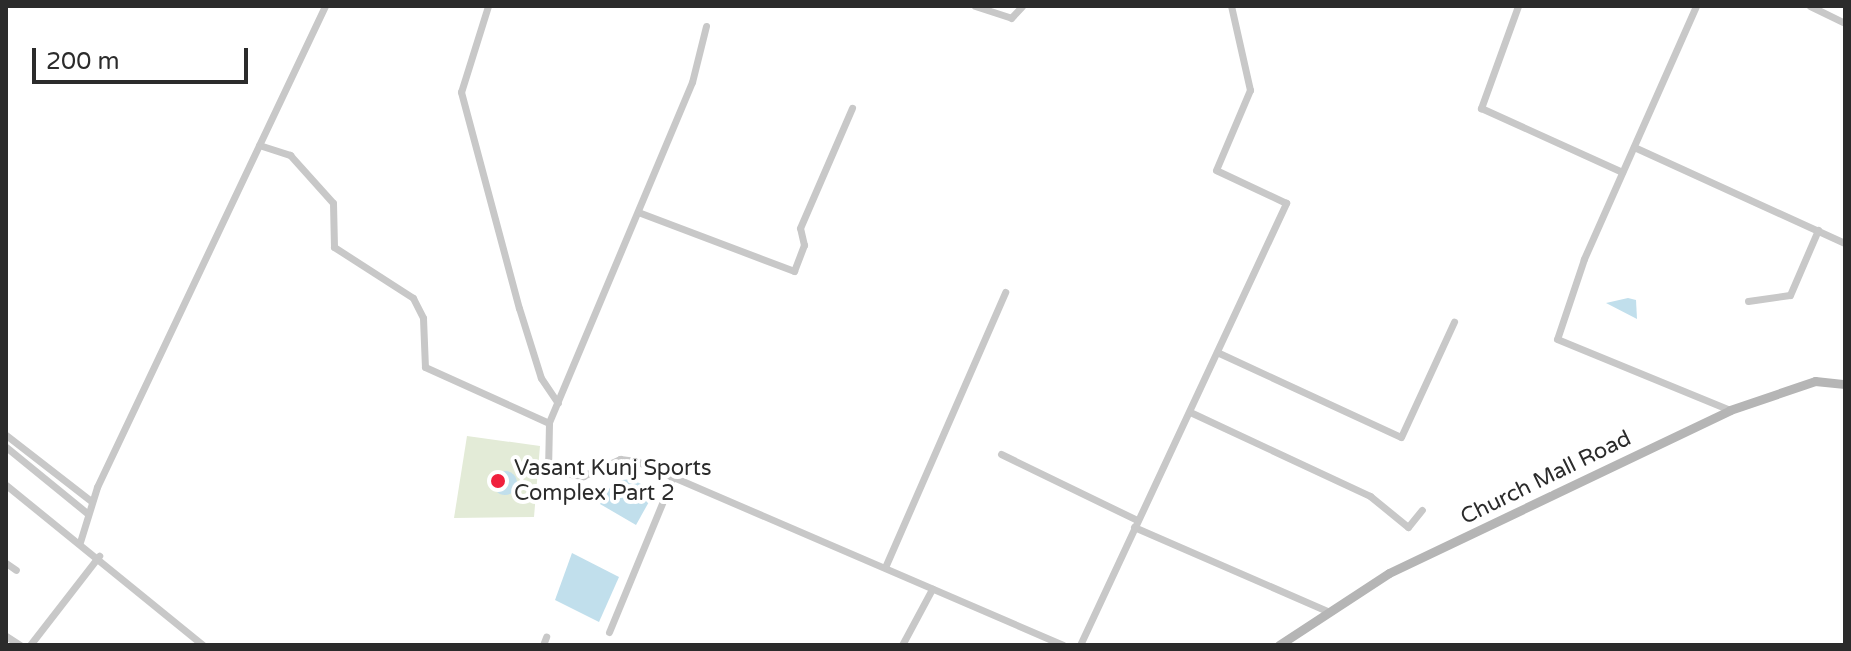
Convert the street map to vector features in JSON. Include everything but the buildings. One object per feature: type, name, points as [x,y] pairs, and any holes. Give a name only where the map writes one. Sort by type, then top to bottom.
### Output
[{"type":"street","points":[[80,542],[91,501],[325,6]]},
{"type":"street","points":[[488,6],[461,92],[522,319],[541,378],[558,403]]},
{"type":"street","points":[[975,6],[1011,18],[1022,6]]},
{"type":"street","points":[[1080,645],[1219,353],[1286,203],[1216,168],[1250,90],[1231,6]]},
{"type":"street","points":[[1518,6],[1481,108],[1622,172]]},
{"type":"street","points":[[1696,6],[1622,172],[1557,341],[1730,410]]},
{"type":"street","points":[[1810,6],[1845,23]]},
{"type":"street","points":[[706,26],[696,70],[549,423],[546,465],[555,475],[583,476],[623,458],[674,474],[1063,645]]},
{"type":"street","points":[[638,212],[794,271],[804,245],[800,228],[852,108]]},
{"type":"street","points":[[259,145],[290,155],[333,203],[334,247],[413,298],[423,318],[425,367],[549,423]]},
{"type":"street","points":[[1634,147],[1845,243]]},
{"type":"street","points":[[1748,301],[1790,295],[1818,230]]},
{"type":"street","points":[[886,565],[1005,292]]},
{"type":"street","points":[[1219,353],[1401,437],[1454,322]]},
{"type":"street","name":"Church Mall Road","points":[[1279,645],[1389,573],[1730,410],[1815,381],[1845,384]]},
{"type":"street","points":[[1190,412],[1374,497],[1408,527],[1422,510]]},
{"type":"street","points":[[6,435],[91,501]]},
{"type":"street","points":[[6,447],[87,513]]},
{"type":"street","points":[[1001,454],[1136,524],[1327,611]]},
{"type":"street","points":[[609,632],[620,592],[674,474]]},
{"type":"street","points":[[6,485],[99,556],[203,645]]},
{"type":"street","points":[[30,645],[99,556]]},
{"type":"street","points":[[6,563],[16,570]]},
{"type":"street","points":[[902,645],[932,589]]},
{"type":"street","points":[[6,636],[20,645]]},
{"type":"green space","name":"Vasant Kunj Sports Complex Part 2","points":[[467,436],[540,446],[534,517],[454,518]]},
{"type":"water","points":[[1628,298],[1636,300],[1637,319],[1606,303]]},
{"type":"water","points":[[505,471],[514,474],[517,483],[514,492],[505,495],[496,492],[493,483],[496,474]]},
{"type":"water","points":[[631,479],[655,491],[636,525],[600,504],[614,481]]},
{"type":"water","points":[[572,553],[619,577],[599,622],[555,600]]},
{"type":"place","name":"Vasant Kunj Sports Complex Part 2","points":[[498,481]]}]
